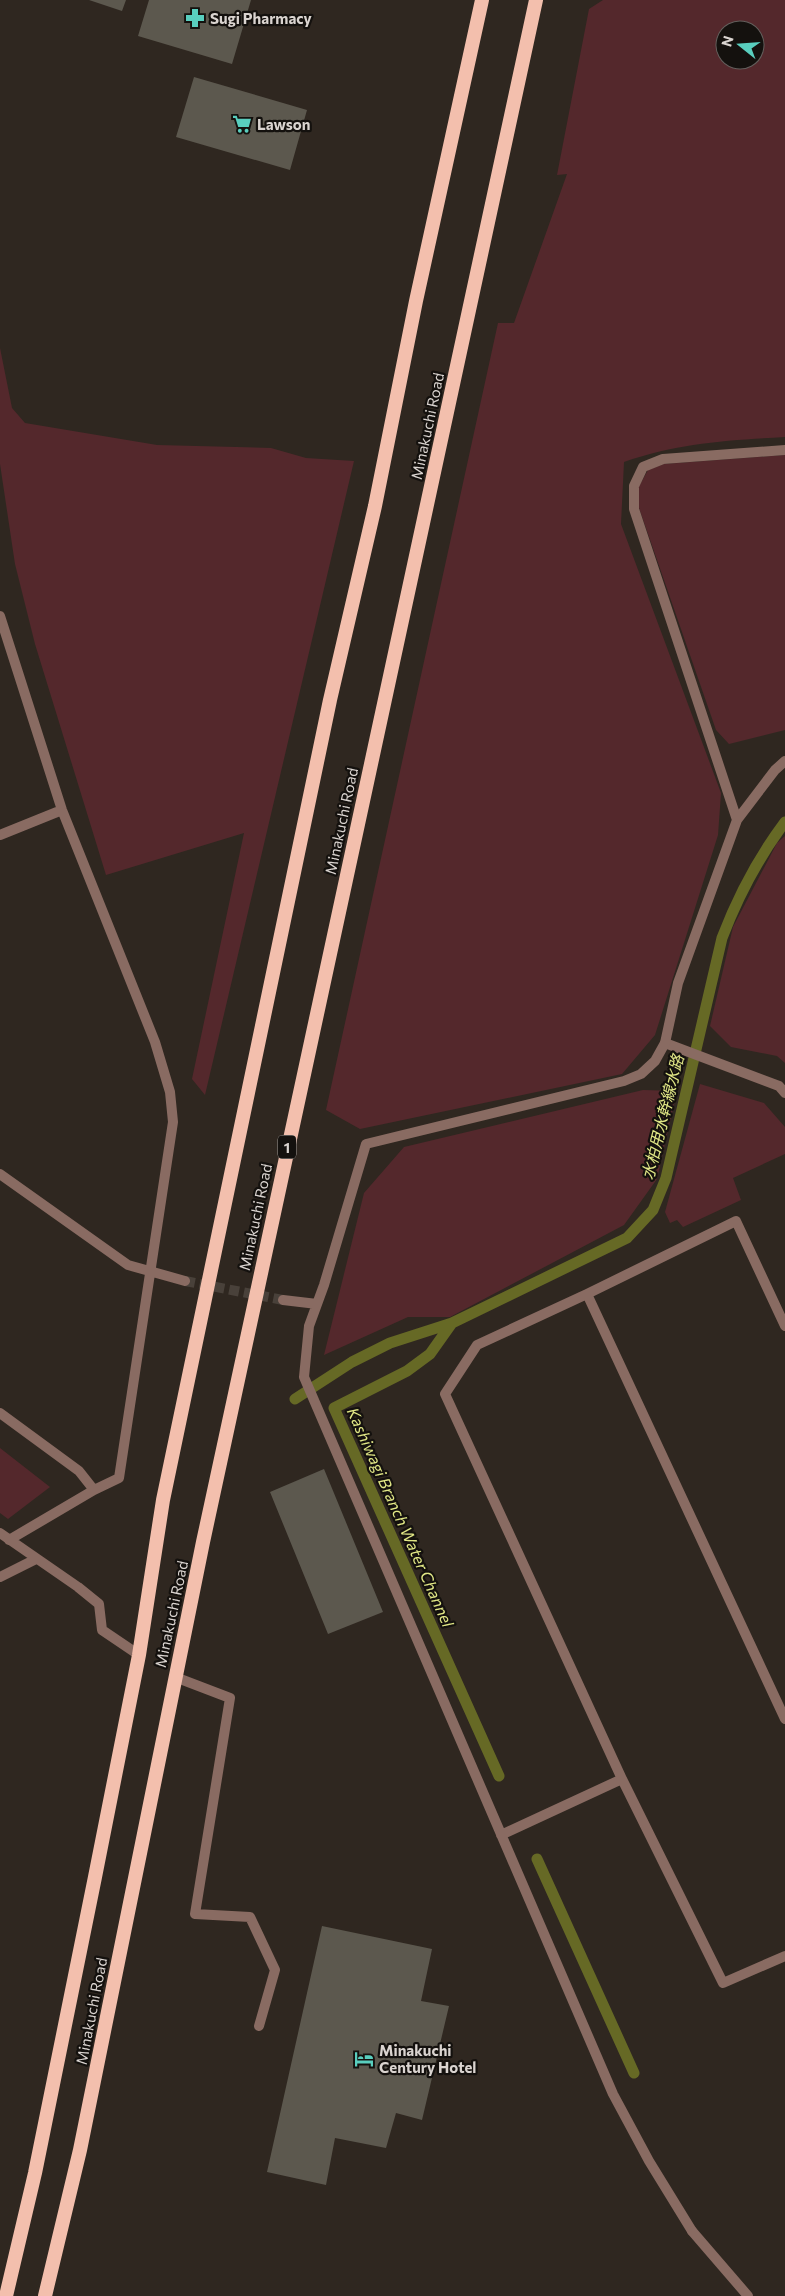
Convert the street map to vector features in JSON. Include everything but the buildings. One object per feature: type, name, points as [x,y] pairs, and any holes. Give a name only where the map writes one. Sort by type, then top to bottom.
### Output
[{"type":"highway","name":"Minakuchi Road","points":[[6,2296],[36,2163],[139,1655],[163,1500],[328,710],[375,506],[416,301],[482,0]]},
{"type":"highway","name":"Minakuchi Road","points":[[45,2296],[80,2150],[175,1677],[298,1094],[536,0]]},
{"type":"street","points":[[737,820],[634,509],[634,486],[643,467],[663,459],[785,450]]},
{"type":"street","points":[[0,616],[62,810],[155,1042],[170,1092],[173,1122],[165,1168],[152,1271],[119,1478],[94,1490],[10,1540]]},
{"type":"street","points":[[748,2296],[692,2231],[648,2161],[613,2094],[304,1378],[309,1326],[324,1285],[366,1144],[624,1081],[641,1074],[648,1068],[655,1061],[665,1043],[678,983],[737,820],[775,770],[785,761]]},
{"type":"street","points":[[0,835],[62,810]]},
{"type":"street","points":[[665,1043],[779,1086],[785,1093]]},
{"type":"street","points":[[0,1174],[128,1265],[185,1281]]},
{"type":"street","points":[[785,1326],[736,1221],[587,1294],[477,1345],[445,1394],[622,1779],[722,1984],[785,1956]]},
{"type":"street","points":[[587,1294],[785,1719]]},
{"type":"street","points":[[283,1300],[317,1304]]},
{"type":"street","points":[[0,1413],[79,1471],[94,1490]]},
{"type":"street","points":[[0,1533],[99,1604],[102,1630],[139,1655]]},
{"type":"street","points":[[0,1577],[36,1559]]},
{"type":"street","points":[[175,1677],[230,1698],[195,1914],[250,1917],[275,1970],[259,2026]]},
{"type":"street","points":[[501,1835],[622,1779]]},
{"type":"shaded area","points":[[603,0],[785,0],[785,437],[703,443],[664,450],[624,462],[621,524],[721,793],[718,835],[655,1035],[622,1074],[360,1129],[326,1110],[498,323],[514,323],[567,174],[557,175],[589,9]]},
{"type":"shaded area","points":[[0,348],[12,408],[25,423],[157,445],[271,448],[306,458],[354,461],[205,1095],[192,1079],[244,833],[106,875],[35,644],[15,564],[0,464]]},
{"type":"shaded area","points":[[785,455],[785,730],[729,744],[716,730],[639,508],[637,490],[648,470],[664,464]]},
{"type":"shaded area","points":[[785,836],[785,1063],[777,1056],[731,1047],[710,1026],[733,927],[777,843]]},
{"type":"shaded area","points":[[700,1084],[764,1103],[785,1127],[785,1154],[733,1178],[741,1200],[683,1227],[677,1220],[670,1223],[665,1212]]},
{"type":"shaded area","points":[[643,1090],[677,1091],[657,1179],[624,1225],[450,1317],[408,1317],[324,1355],[364,1193],[404,1147]]},
{"type":"shaded area","points":[[0,1448],[50,1487],[8,1519],[0,1513]]},
{"type":"waterway","name":"水柏用水幹線水路","points":[[295,1399],[352,1362],[390,1343],[452,1323],[627,1238],[653,1210],[666,1178],[722,938],[749,878],[785,822]]},
{"type":"waterway","name":"Kashiwagi Branch Water Channel","points":[[452,1323],[430,1354],[407,1371],[334,1408],[499,1776]]},
{"type":"waterway","name":"Kashiwagi Branch Water Channel","points":[[537,1859],[634,2073]]},
{"type":"tunnel","points":[[185,1281],[283,1300]]},
{"type":"place","name":"Sugi Pharmacy","points":[[195,18]]},
{"type":"place","name":"Lawson","points":[[242,124]]},
{"type":"place","name":"Minakuchi Century Hotel","points":[[364,2059]]}]
